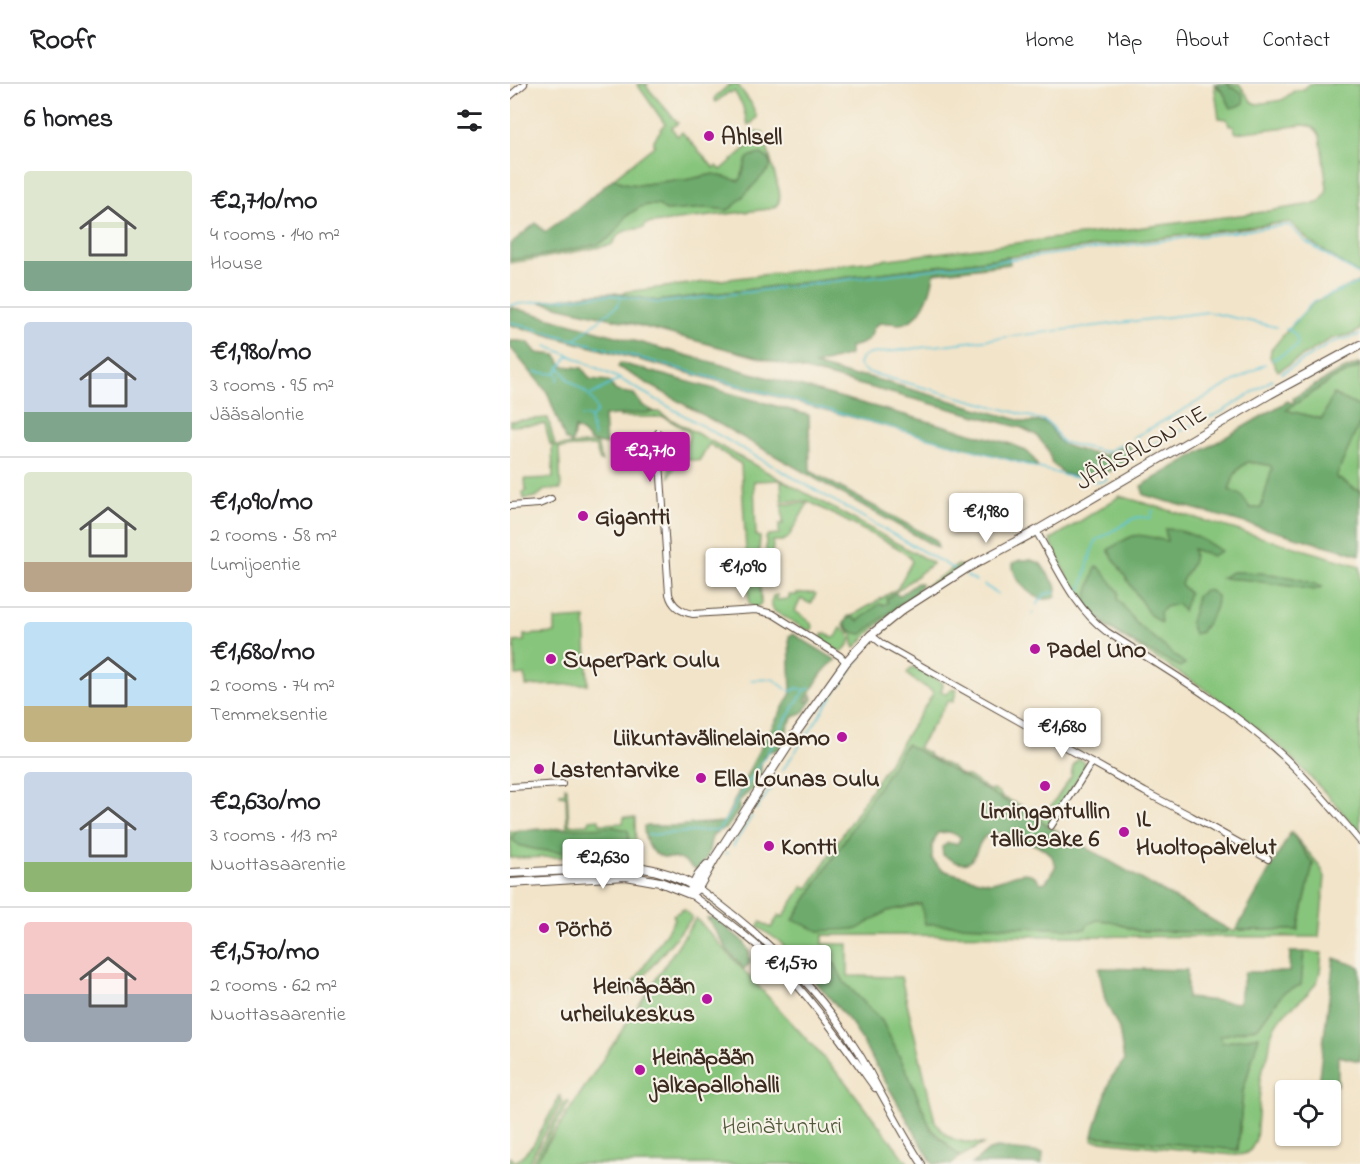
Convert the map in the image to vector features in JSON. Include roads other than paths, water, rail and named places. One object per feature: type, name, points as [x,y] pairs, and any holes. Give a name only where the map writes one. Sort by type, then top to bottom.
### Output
[{"type":"main road","name":"JÄÄSALONTIE","points":[[690,894],[795,734],[846,662],[871,635],[903,609],[967,568],[1036,531],[1270,394],[1360,345]]},
{"type":"main road","points":[[510,873],[638,867],[676,876],[695,887]]},
{"type":"main road","points":[[510,883],[626,876],[660,882],[690,894]]},
{"type":"street","points":[[510,96],[524,84]]},
{"type":"street","points":[[658,433],[669,594],[673,604],[685,613],[693,614],[756,610],[773,614],[846,662]]},
{"type":"street","points":[[510,506],[539,504],[550,499]]},
{"type":"street","points":[[1036,531],[1068,588],[1094,621],[1107,632],[1207,697],[1281,754],[1307,779],[1360,841]]},
{"type":"street","points":[[871,635],[882,644],[1268,859]]},
{"type":"street","points":[[1052,826],[1092,762]]},
{"type":"street","points":[[510,787],[562,784]]},
{"type":"street","points":[[695,887],[761,938],[786,960],[817,994],[858,1050],[886,1103]]},
{"type":"street","points":[[690,894],[755,944],[786,972],[810,1000],[886,1103],[922,1164]]},
{"type":"waterway","points":[[510,305],[612,295],[659,303],[1289,225],[1306,242],[1360,276]]},
{"type":"waterway","points":[[1288,329],[1313,302],[1360,282]]},
{"type":"waterway","points":[[576,340],[617,306],[621,299]]},
{"type":"waterway","points":[[1126,442],[1106,452],[1062,442],[1051,425],[1043,420],[867,372],[859,364],[862,357],[870,354],[1208,312],[1276,327]]},
{"type":"waterway","points":[[510,322],[1071,477],[1081,477],[1096,482],[1107,479]]},
{"type":"waterway","points":[[1272,360],[1296,347],[1296,336],[1286,329]]},
{"type":"waterway","points":[[1282,373],[1333,342],[1360,335]]},
{"type":"waterway","points":[[546,346],[620,379],[954,569]]},
{"type":"waterway","points":[[556,373],[569,355]]},
{"type":"waterway","points":[[1133,438],[1265,364]]},
{"type":"waterway","points":[[559,367],[568,379],[592,399],[597,412],[590,419]]},
{"type":"waterway","points":[[535,372],[556,374],[559,376],[557,381]]},
{"type":"waterway","points":[[591,395],[618,380]]},
{"type":"waterway","points":[[1151,453],[1149,447],[1151,445],[1223,411],[1272,380]]},
{"type":"waterway","points":[[582,416],[589,417],[594,437]]},
{"type":"waterway","points":[[1077,590],[1081,589],[1097,540],[1133,519],[1151,518],[1153,510]]},
{"type":"waterway","points":[[967,576],[976,581]]},
{"type":"waterway","points":[[984,585],[998,594]]},
{"type":"waterway","points":[[1037,605],[1045,594],[1055,592]]},
{"type":"waterway","points":[[834,687],[841,686],[860,658]]},
{"type":"waterway","points":[[751,680],[773,679],[786,689]]},
{"type":"waterway","points":[[807,735],[839,686]]},
{"type":"waterway","points":[[789,691],[797,688],[805,690],[811,688]]},
{"type":"waterway","points":[[648,835],[719,830],[805,690]]},
{"type":"waterway","points":[[782,771],[802,742]]},
{"type":"waterway","points":[[756,810],[778,778]]},
{"type":"waterway","points":[[733,846],[752,816]]},
{"type":"place","name":"Ahlsell","points":[[709,136]]},
{"type":"place","name":"Gigantti","points":[[583,516]]},
{"type":"place","name":"Padel Uno","points":[[1035,649]]},
{"type":"place","name":"SuperPark Oulu","points":[[551,659]]},
{"type":"place","name":"Liikuntavälinelainaamo","points":[[842,737]]},
{"type":"place","name":"Lastentarvike","points":[[539,769]]},
{"type":"place","name":"Ella Lounas Oulu","points":[[701,778]]},
{"type":"place","name":"Limingantullin talliosake 6","points":[[1045,786]]},
{"type":"place","name":"IL Huoltopalvelut","points":[[1124,832]]},
{"type":"place","name":"Kontti","points":[[769,846]]},
{"type":"place","name":"Pörhö","points":[[544,928]]},
{"type":"place","name":"Heinäpään urheilukeskus","points":[[707,999]]},
{"type":"place","name":"Heinäpään jalkapallohalli","points":[[640,1070]]},
{"type":"park label","name":"Heinätunturi","points":[[782,1125]]}]
